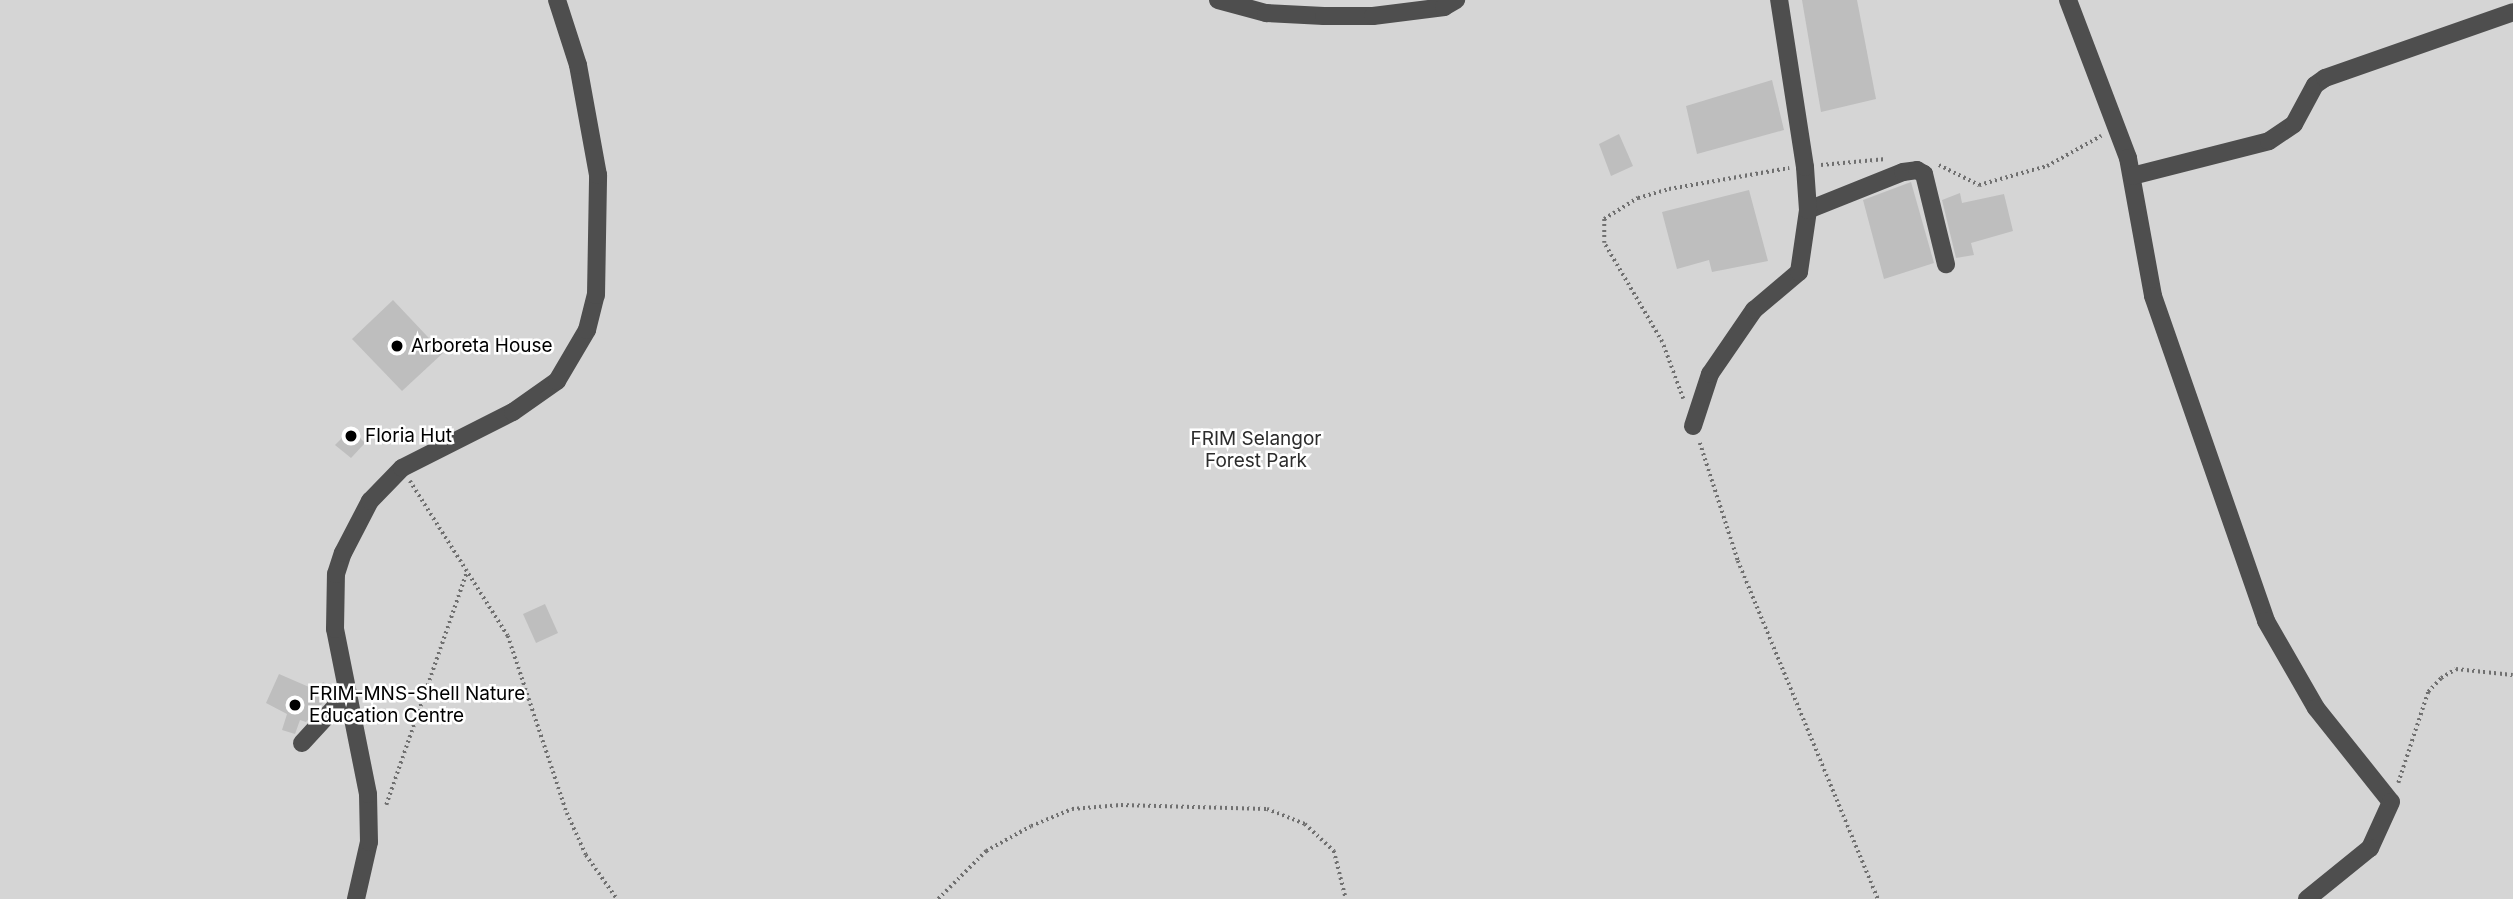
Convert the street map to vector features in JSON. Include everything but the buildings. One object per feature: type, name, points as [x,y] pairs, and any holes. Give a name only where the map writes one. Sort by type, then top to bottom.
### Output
[{"type":"street","points":[[356,899],[369,842],[364,767],[345,696],[335,629],[336,574],[354,526],[369,501],[402,468],[538,398],[575,356],[587,330],[600,256],[598,175],[578,65],[557,0]]},
{"type":"street","points":[[1218,0],[1266,13],[1324,16],[1373,16],[1444,7],[1456,0]]},
{"type":"street","points":[[1693,426],[1710,374],[1754,310],[1799,272],[1808,210],[1805,167],[1779,0]]},
{"type":"street","points":[[2068,0],[2118,126],[2132,176],[2153,296],[2266,621],[2316,708],[2391,802],[2370,848],[2307,899]]},
{"type":"street","points":[[2132,176],[2269,141],[2294,124],[2315,85],[2325,78],[2513,12]]},
{"type":"street","points":[[1808,210],[1903,172],[1917,170],[1924,174],[1946,264]]},
{"type":"street","points":[[302,743],[345,696]]},
{"type":"path","points":[[1933,163],[1979,185],[2047,166],[2118,126]]},
{"type":"path","points":[[1878,899],[1738,561],[1662,342],[1604,243],[1604,219],[1638,198],[1762,169],[1888,158]]},
{"type":"path","points":[[402,468],[508,636],[586,855],[617,899]]},
{"type":"path","points":[[369,842],[392,794],[467,571]]},
{"type":"path","points":[[2391,802],[2428,692],[2441,678],[2456,669],[2513,675]]},
{"type":"path","points":[[938,899],[986,850],[1031,826],[1072,809],[1121,805],[1267,808],[1305,824],[1334,852],[1346,899]]},
{"type":"green space","name":"FRIM Selangor Forest Park","points":[[0,0],[2513,0],[2513,899],[0,899]]},
{"type":"place","name":"Arboreta House","points":[[397,346]]},
{"type":"place","name":"Floria Hut","points":[[351,436]]},
{"type":"place","name":"FRIM-MNS-Shell Nature Education Centre","points":[[295,705]]}]
